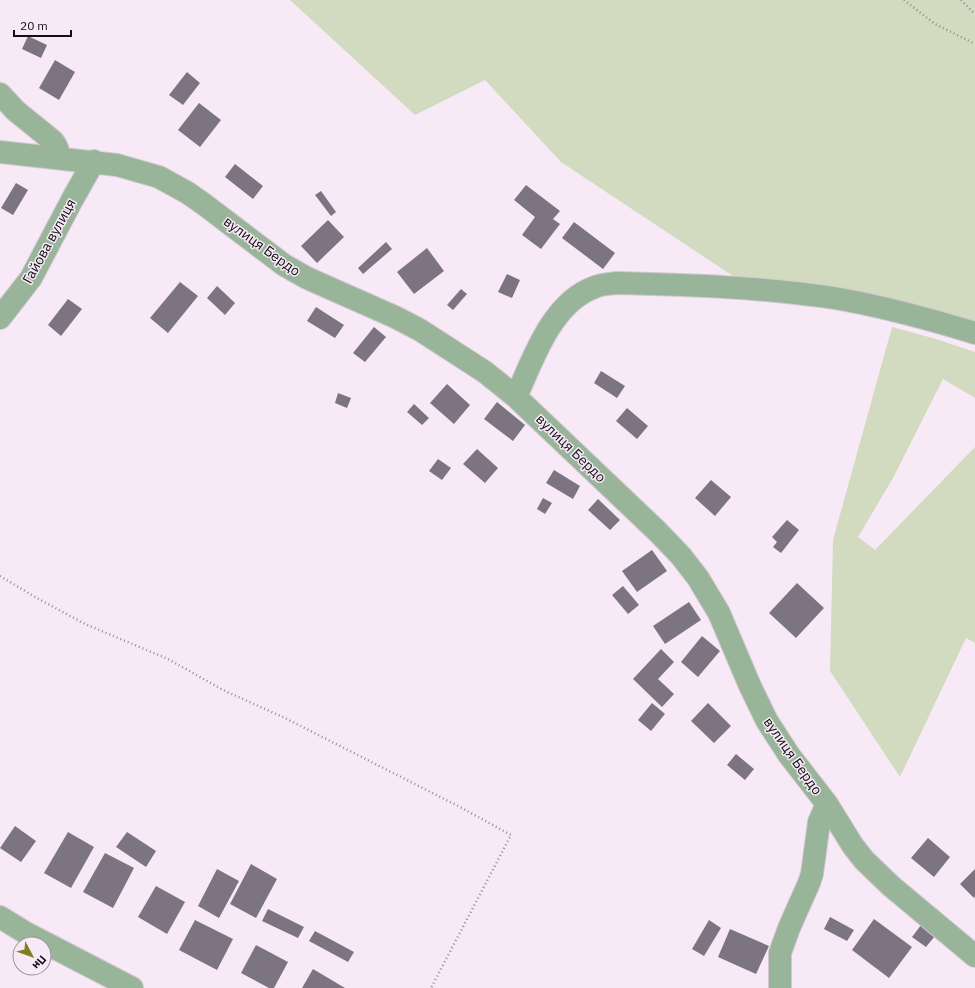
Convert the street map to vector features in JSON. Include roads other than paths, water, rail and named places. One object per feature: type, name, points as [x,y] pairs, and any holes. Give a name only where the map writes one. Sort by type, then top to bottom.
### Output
[{"type":"street","points":[[0,94],[16,111],[53,141],[59,151],[59,158]]},
{"type":"street","name":"вулиця Бердо","points":[[0,152],[94,162],[137,170],[168,182],[210,208],[284,265],[308,278],[395,317],[420,330],[485,372],[516,397],[671,544],[690,567],[721,618],[750,686],[767,721],[788,755],[827,804],[846,836],[864,860],[891,886],[975,956]]},
{"type":"street","name":"Гайова вулиця","points":[[0,318],[31,278],[94,162]]},
{"type":"street","points":[[516,397],[544,338],[562,311],[569,303],[585,292],[606,284],[617,283],[708,286],[770,290],[812,295],[872,306],[975,333]]},
{"type":"street","points":[[780,988],[780,953],[812,874],[819,822],[827,804]]},
{"type":"street","points":[[0,917],[26,933],[132,988]]}]
